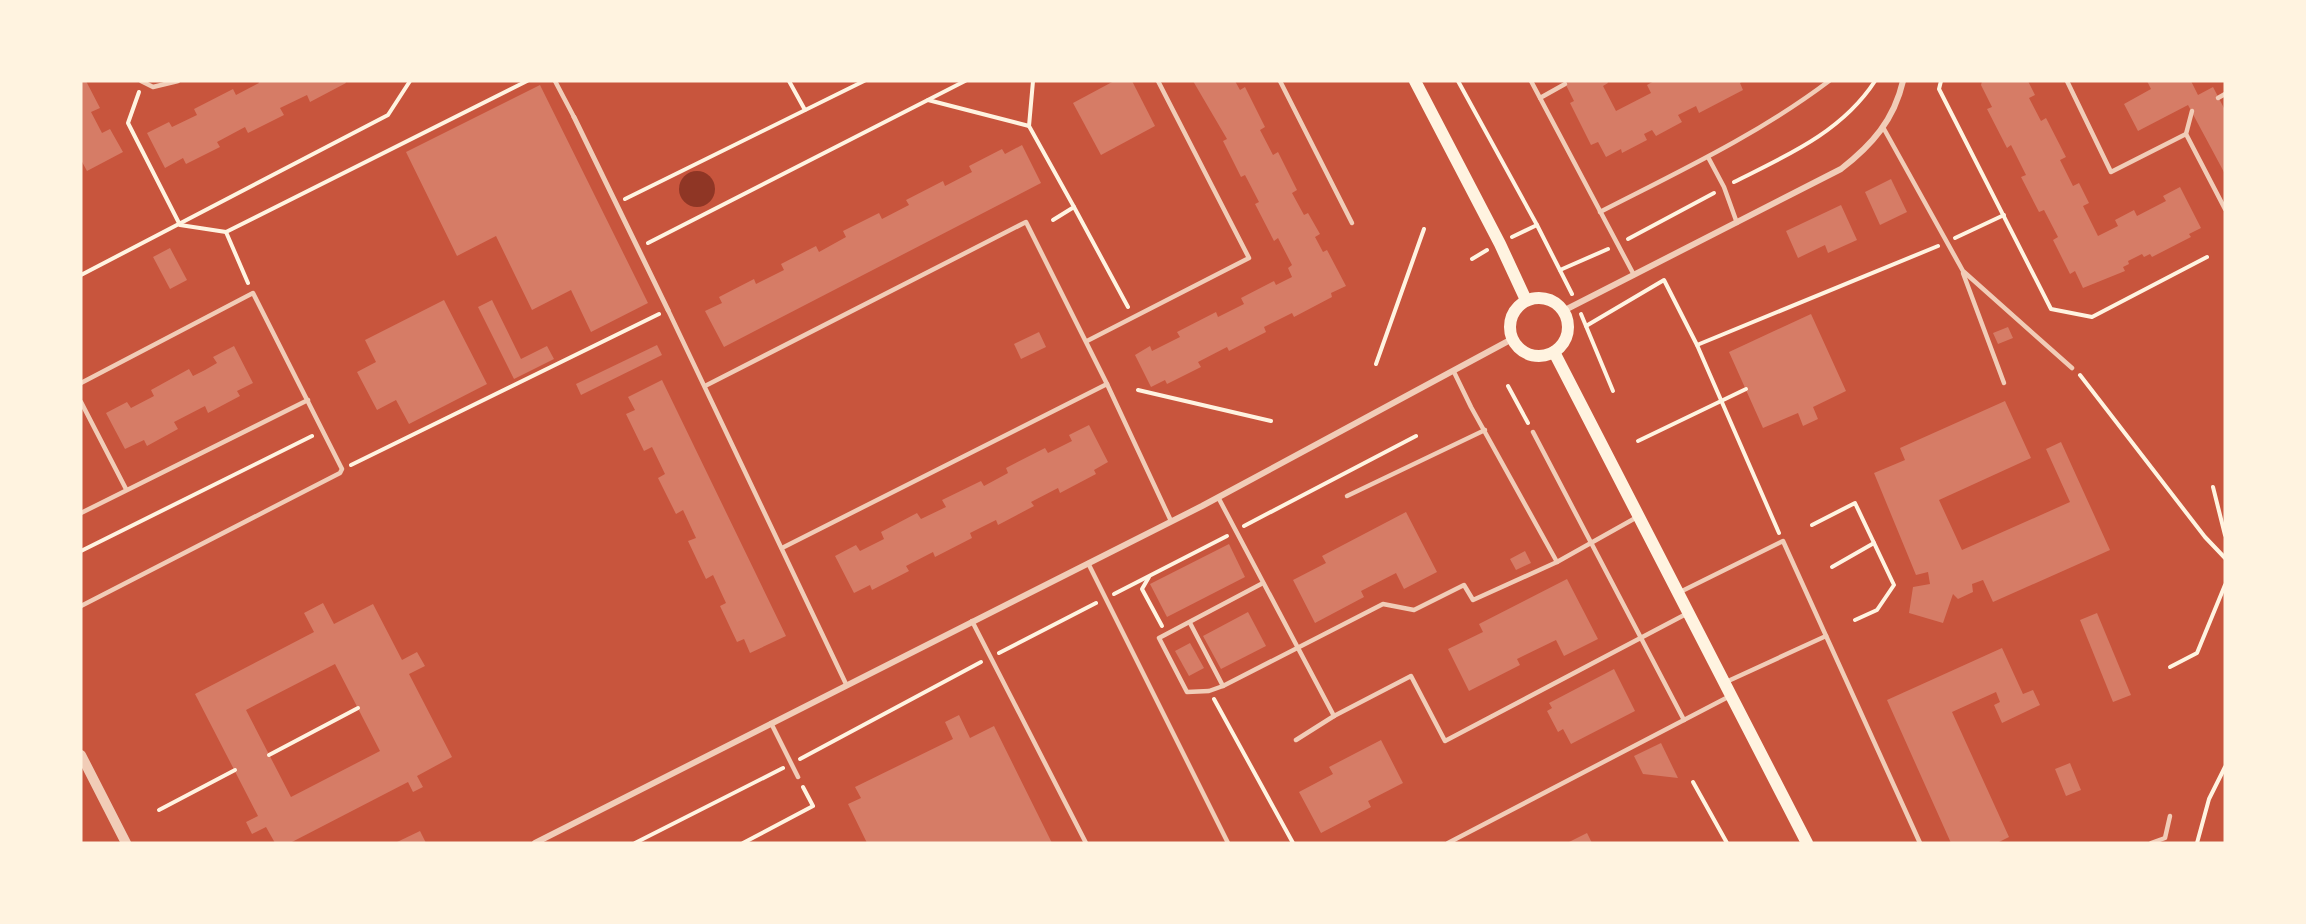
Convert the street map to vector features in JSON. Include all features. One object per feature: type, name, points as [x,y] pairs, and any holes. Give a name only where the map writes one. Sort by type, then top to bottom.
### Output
[{"type":"main road","points":[[1414,81],[1500,244],[1526,300]]},
{"type":"main road","points":[[1547,298],[1563,311],[1568,322],[1568,334],[1563,344],[1554,352],[1542,356],[1530,355],[1519,349],[1512,339],[1509,328],[1511,317],[1516,307],[1526,300],[1547,298]]},
{"type":"main road","points":[[1554,352],[1733,694],[1804,840]]},
{"type":"street","points":[[1563,311],[1841,169],[1862,152],[1884,129],[1898,101],[1903,81]]},
{"type":"street","points":[[574,117],[668,310]]},
{"type":"street","points":[[535,843],[1218,497],[1512,339]]},
{"type":"street","points":[[81,755],[126,843]]},
{"type":"lane","points":[[142,82],[153,87],[178,81]]},
{"type":"lane","points":[[555,81],[574,117]]},
{"type":"lane","points":[[1088,341],[1132,316],[1249,258],[1158,81]]},
{"type":"lane","points":[[1280,81],[1352,223]]},
{"type":"lane","points":[[1531,81],[1634,275]]},
{"type":"lane","points":[[1600,212],[1708,157],[1797,105],[1829,81]]},
{"type":"lane","points":[[2067,81],[2111,172],[2186,134]]},
{"type":"lane","points":[[1540,98],[1565,84]]},
{"type":"lane","points":[[2218,98],[2225,94]]},
{"type":"lane","points":[[2192,111],[2186,134],[2225,208]]},
{"type":"lane","points":[[1884,129],[1963,271],[2004,383]]},
{"type":"lane","points":[[1708,157],[1724,187],[1737,223]]},
{"type":"lane","points":[[705,386],[1026,222],[1088,341],[1171,521]]},
{"type":"lane","points":[[1963,271],[2072,368]]},
{"type":"lane","points":[[81,383],[253,293],[342,469],[81,606]]},
{"type":"lane","points":[[668,310],[846,684]]},
{"type":"lane","points":[[1454,372],[1557,562]]},
{"type":"lane","points":[[782,548],[1107,384]]},
{"type":"lane","points":[[81,513],[308,400]]},
{"type":"lane","points":[[81,402],[126,489]]},
{"type":"lane","points":[[1347,496],[1485,430]]},
{"type":"lane","points":[[1533,432],[1684,720]]},
{"type":"lane","points":[[1218,497],[1334,716]]},
{"type":"lane","points":[[1263,583],[1160,638],[1186,692],[1209,691],[1223,686],[1383,604],[1414,610],[1464,585],[1473,600],[1557,562],[1640,516]]},
{"type":"lane","points":[[1680,592],[1783,541],[1920,843]]},
{"type":"lane","points":[[1088,562],[1228,843]]},
{"type":"lane","points":[[1296,740],[1334,716],[1412,676],[1445,741],[1690,612]]},
{"type":"lane","points":[[972,621],[1086,843]]},
{"type":"lane","points":[[1190,623],[1223,686]]},
{"type":"lane","points":[[1726,682],[1826,636]]},
{"type":"lane","points":[[1448,843],[1733,694]]},
{"type":"lane","points":[[771,722],[798,777]]},
{"type":"lane","points":[[2151,843],[2164,838],[2170,816]]},
{"type":"path","points":[[81,275],[388,115],[410,81]]},
{"type":"path","points":[[789,81],[805,110]]},
{"type":"path","points":[[616,204],[864,81]]},
{"type":"path","points":[[638,248],[965,81]]},
{"type":"path","points":[[1033,81],[1029,126],[1132,316]]},
{"type":"path","points":[[1458,81],[1537,225],[1472,259]]},
{"type":"path","points":[[1560,270],[1617,245],[1793,152],[1839,122],[1864,97],[1875,81]]},
{"type":"path","points":[[1941,81],[1939,89],[2051,309],[2092,317],[2207,257]]},
{"type":"path","points":[[142,82],[128,123],[180,225]]},
{"type":"path","points":[[180,225],[226,232],[524,82]]},
{"type":"path","points":[[928,100],[1029,126]]},
{"type":"path","points":[[1053,220],[1074,207]]},
{"type":"path","points":[[1697,345],[2004,216]]},
{"type":"path","points":[[1376,364],[1424,229]]},
{"type":"path","points":[[226,232],[253,293]]},
{"type":"path","points":[[1586,326],[1664,280],[1697,345],[1783,541]]},
{"type":"path","points":[[342,469],[668,310]]},
{"type":"path","points":[[2072,368],[2086,380],[2205,537],[2225,558]]},
{"type":"path","points":[[1508,386],[1533,432]]},
{"type":"path","points":[[1638,441],[1721,399],[1746,389]]},
{"type":"path","points":[[1138,390],[1271,421]]},
{"type":"path","points":[[81,551],[324,430]]},
{"type":"path","points":[[635,843],[1416,436]]},
{"type":"path","points":[[2213,487],[2225,535]]},
{"type":"path","points":[[1812,525],[1855,503],[1894,585],[1878,610],[1855,620]]},
{"type":"path","points":[[1832,567],[1874,543]]},
{"type":"path","points":[[1149,577],[1142,589],[1167,635]]},
{"type":"path","points":[[2170,667],[2197,653],[2225,585]]},
{"type":"path","points":[[1209,691],[1293,843]]},
{"type":"path","points":[[269,755],[358,708]]},
{"type":"path","points":[[2197,843],[2210,799],[2225,767]]},
{"type":"path","points":[[159,810],[235,770]]},
{"type":"path","points":[[743,843],[813,806],[798,777]]},
{"type":"path","points":[[1693,783],[1727,843]]},
{"type":"shaded area","points":[[697,171],[710,176],[715,189],[710,202],[697,207],[684,202],[679,189],[684,176]]},
{"type":"building","points":[[81,81],[86,81],[100,108],[91,112],[102,133],[110,129],[123,152],[87,171],[81,160]]},
{"type":"building","points":[[258,81],[345,81],[346,83],[310,102],[307,95],[280,108],[284,115],[248,133],[245,127],[217,142],[220,147],[186,164],[183,158],[165,168],[147,133],[169,122],[172,127],[197,115],[194,109],[233,89],[236,95],[259,83]]},
{"type":"building","points":[[1114,81],[1132,81],[1155,126],[1101,155],[1073,103]]},
{"type":"building","points":[[1193,81],[1235,81],[1240,90],[1245,87],[1265,127],[1260,130],[1273,155],[1278,152],[1297,190],[1292,193],[1304,215],[1308,213],[1320,234],[1315,237],[1323,252],[1327,250],[1346,286],[1331,293],[1332,297],[1294,317],[1292,313],[1264,327],[1266,332],[1229,351],[1227,347],[1198,362],[1201,367],[1167,384],[1165,380],[1151,387],[1135,355],[1150,346],[1152,351],[1180,337],[1177,332],[1216,312],[1218,317],[1244,304],[1241,298],[1274,281],[1276,285],[1292,277],[1288,268],[1292,265],[1278,238],[1274,241],[1255,204],[1259,202],[1245,175],[1241,177],[1223,141],[1227,139]]},
{"type":"building","points":[[1564,81],[1607,81],[1608,83],[1603,86],[1616,111],[1651,93],[1647,85],[1654,81],[1743,81],[1740,83],[1743,90],[1699,113],[1696,106],[1678,115],[1682,122],[1656,136],[1652,130],[1644,134],[1647,140],[1622,153],[1621,149],[1606,157],[1598,142],[1591,145],[1570,103],[1574,101]]},
{"type":"building","points":[[1982,81],[2028,81],[2035,95],[2029,98],[2041,121],[2046,118],[2066,157],[2060,160],[2073,186],[2079,183],[2089,203],[2083,206],[2098,236],[2118,226],[2115,220],[2134,210],[2137,216],[2166,201],[2163,196],[2180,187],[2201,228],[2189,234],[2191,237],[2152,257],[2150,254],[2144,257],[2142,254],[2128,261],[2129,264],[2123,267],[2125,271],[2083,288],[2075,271],[2070,274],[2053,240],[2058,237],[2044,210],[2039,212],[2021,177],[2026,175],[2011,145],[2007,148],[1987,109],[1992,107],[1981,85]]},
{"type":"building","points":[[2147,81],[2191,81],[2198,95],[2213,87],[2225,110],[2225,174],[2188,105],[2138,131],[2124,104],[2151,89]]},
{"type":"building","points":[[540,85],[648,303],[591,332],[571,290],[532,310],[496,236],[457,256],[406,152]]},
{"type":"building","points":[[1022,145],[1041,183],[724,347],[705,311],[722,303],[719,297],[754,279],[756,284],[784,270],[781,264],[816,246],[819,252],[846,237],[843,231],[879,213],[882,219],[909,205],[906,200],[943,181],[945,186],[972,172],[969,166],[1002,149],[1005,154]]},
{"type":"building","points":[[1891,179],[1907,212],[1880,225],[1865,192]]},
{"type":"building","points":[[1841,205],[1857,240],[1828,253],[1825,245],[1798,258],[1786,231]]},
{"type":"building","points":[[170,248],[187,280],[170,289],[153,257]]},
{"type":"building","points":[[444,300],[487,384],[409,424],[396,400],[377,410],[357,372],[376,362],[365,340]]},
{"type":"building","points":[[492,300],[521,359],[547,346],[554,359],[514,379],[478,307]]},
{"type":"building","points":[[1811,314],[1846,391],[1813,407],[1818,419],[1803,426],[1798,413],[1763,428],[1729,352]]},
{"type":"building","points":[[2008,327],[2013,338],[1998,344],[1993,333]]},
{"type":"building","points":[[1039,332],[1046,347],[1021,359],[1014,344]]},
{"type":"building","points":[[657,345],[662,355],[581,395],[576,384]]},
{"type":"building","points":[[234,346],[253,383],[237,391],[240,396],[208,413],[205,406],[174,422],[178,429],[147,446],[144,440],[125,449],[106,413],[127,402],[131,408],[154,396],[151,390],[189,369],[193,376],[205,370],[217,363],[213,357]]},
{"type":"building","points":[[662,380],[786,636],[750,653],[744,639],[737,642],[720,606],[726,603],[713,575],[706,579],[688,541],[696,538],[683,510],[676,514],[658,478],[665,474],[652,447],[644,451],[626,414],[635,410],[628,397]]},
{"type":"building","points":[[2005,401],[2031,458],[1939,500],[1962,550],[2070,502],[2046,449],[2061,442],[2110,550],[1993,602],[1983,580],[1972,584],[1973,592],[1958,599],[1953,594],[1943,623],[1909,613],[1913,587],[1930,584],[1928,572],[1916,575],[1874,473],[1905,460],[1900,448]]},
{"type":"building","points":[[1089,425],[1108,462],[1094,470],[1096,474],[1060,493],[1058,488],[1031,502],[1034,506],[998,525],[996,520],[970,533],[972,538],[935,557],[933,552],[906,566],[909,571],[872,590],[870,585],[854,593],[835,556],[856,545],[860,551],[884,539],[881,532],[917,513],[921,519],[946,507],[942,500],[981,481],[984,486],[1008,473],[1006,468],[1045,448],[1048,453],[1072,441],[1069,435]]},
{"type":"building","points":[[1406,512],[1437,572],[1404,589],[1396,573],[1361,591],[1364,597],[1315,623],[1293,580],[1326,563],[1322,556]]},
{"type":"building","points":[[1229,544],[1245,577],[1167,617],[1150,584]]},
{"type":"building","points":[[1525,551],[1531,563],[1516,570],[1510,559]]},
{"type":"building","points":[[1567,579],[1598,639],[1564,656],[1556,640],[1517,659],[1520,665],[1469,691],[1448,649],[1483,632],[1479,624]]},
{"type":"building","points":[[323,603],[334,624],[373,604],[402,660],[417,652],[425,666],[409,674],[452,757],[417,776],[423,787],[413,792],[408,782],[290,843],[275,843],[266,827],[252,834],[246,822],[258,816],[195,694],[314,632],[304,613]],"holes":[[[335,664],[380,751],[291,797],[246,710]]]},
{"type":"building","points":[[1248,612],[1266,646],[1221,669],[1203,636]]},
{"type":"building","points":[[2097,613],[2131,695],[2113,702],[2080,620]]},
{"type":"building","points":[[1190,643],[1204,668],[1189,676],[1175,651]]},
{"type":"building","points":[[2002,648],[2023,694],[2033,690],[2040,705],[2002,723],[1994,705],[2000,702],[1996,692],[1952,712],[2009,837],[1997,843],[1951,843],[1887,700]]},
{"type":"building","points":[[1614,669],[1635,711],[1571,744],[1563,729],[1558,732],[1547,711],[1552,708],[1549,703]]},
{"type":"building","points":[[959,715],[970,738],[994,726],[1052,843],[867,843],[848,804],[861,798],[855,787],[953,739],[945,722]]},
{"type":"building","points":[[1381,740],[1403,783],[1368,801],[1371,807],[1321,833],[1299,792],[1333,774],[1329,767]]},
{"type":"building","points":[[1661,743],[1678,778],[1643,774],[1634,756]]},
{"type":"building","points":[[2070,763],[2081,790],[2066,796],[2055,769]]},
{"type":"building","points":[[420,831],[426,843],[395,843]]},
{"type":"building","points":[[1587,833],[1592,843],[1567,843]]}]
